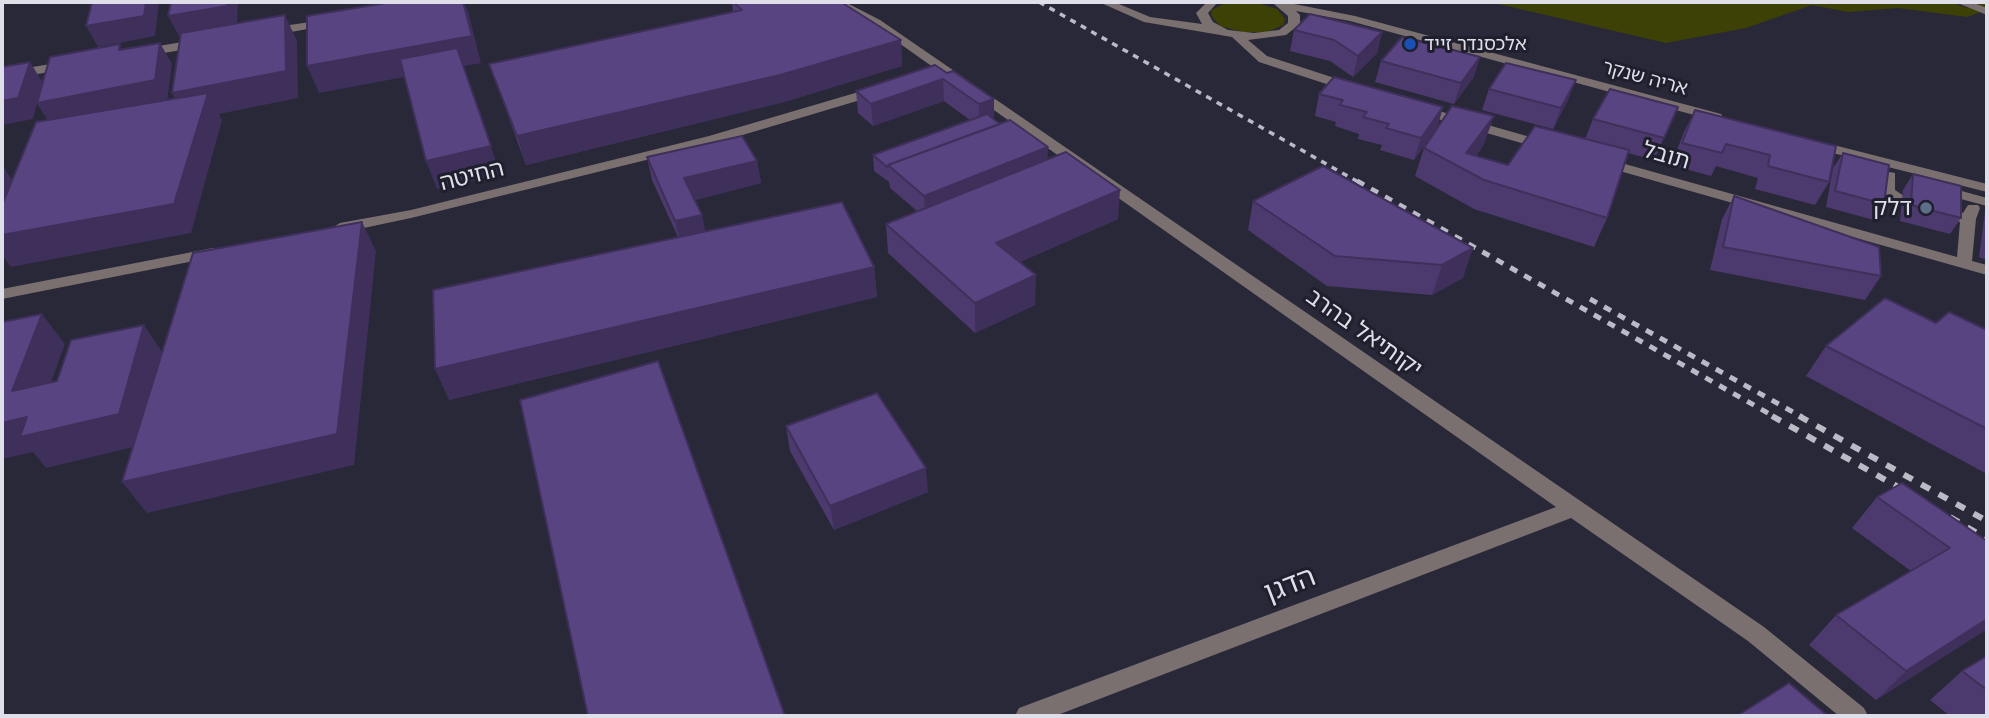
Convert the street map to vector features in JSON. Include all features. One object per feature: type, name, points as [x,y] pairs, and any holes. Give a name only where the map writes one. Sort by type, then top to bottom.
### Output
[{"type":"street","name":"יקותיאל בהרב","points":[[837,2],[876,22],[946,70],[1756,634],[1856,716]]},
{"type":"street","points":[[1105,2],[1135,16],[1159,23],[1216,29],[1236,35],[1272,36]]},
{"type":"street","points":[[1961,2],[1987,12]]},
{"type":"street","points":[[1254,54],[1257,45],[1290,29],[1296,19],[1278,4]]},
{"type":"street","name":"אריה שנקר","points":[[1278,4],[1335,14],[1731,121]]},
{"type":"street","points":[[1159,23],[1187,21],[1207,5]]},
{"type":"street","points":[[1207,5],[1203,19],[1216,29]]},
{"type":"street","name":"אריה שנקר","points":[[1296,19],[1308,15],[1335,14]]},
{"type":"street","points":[[256,34],[351,19]]},
{"type":"street","points":[[1236,35],[1254,54],[1275,64],[1365,93]]},
{"type":"street","points":[[122,56],[215,41]]},
{"type":"street","points":[[2,76],[82,63]]},
{"type":"street","points":[[920,78],[946,70]]},
{"type":"street","name":"החיטה","points":[[329,230],[411,214],[714,139],[894,85]]},
{"type":"street","points":[[1405,105],[1565,151]]},
{"type":"street","points":[[1797,139],[1987,203]]},
{"type":"street","name":"תובל","points":[[1592,159],[1987,270]]},
{"type":"street","points":[[1890,170],[1987,188]]},
{"type":"street","points":[[1890,170],[1888,192],[1902,201],[1968,219]]},
{"type":"street","points":[[1964,263],[1968,219],[1973,207],[1987,203]]},
{"type":"street","points":[[2,294],[234,249]]},
{"type":"street","name":"הדגן","points":[[1027,716],[1573,509]]},
{"type":"shaded area","points":[[1254,2],[1277,9],[1285,19],[1283,25],[1267,32],[1243,32],[1220,26],[1211,15],[1212,10],[1225,3]]},
{"type":"shaded area","points":[[1490,2],[1951,2],[1967,8],[1987,2],[1987,10],[1967,17],[1898,8],[1848,12],[1812,5],[1746,28],[1666,43]]},
{"type":"building","points":[[92,2],[146,2],[144,16],[86,26]]},
{"type":"building","points":[[171,2],[227,2],[227,6],[168,16]]},
{"type":"building","points":[[392,2],[463,2],[472,36],[307,66],[307,16]]},
{"type":"building","points":[[733,2],[841,2],[901,40],[780,75],[517,136],[489,64],[742,10]]},
{"type":"building","points":[[1310,14],[1382,32],[1358,56],[1334,40],[1294,30]]},
{"type":"building","points":[[285,15],[286,71],[172,93],[181,33]]},
{"type":"building","points":[[1402,37],[1480,57],[1461,83],[1381,61]]},
{"type":"building","points":[[160,43],[155,80],[37,103],[50,57],[120,44],[119,50]]},
{"type":"building","points":[[457,48],[491,146],[426,161],[400,59]]},
{"type":"building","points":[[30,62],[18,98],[2,101],[2,67]]},
{"type":"building","points":[[1506,63],[1576,80],[1561,108],[1489,89]]},
{"type":"building","points":[[935,65],[947,73],[953,71],[994,99],[979,104],[943,79],[871,104],[856,91]]},
{"type":"building","points":[[1334,77],[1443,107],[1421,138],[1386,128],[1389,124],[1363,117],[1367,112],[1340,105],[1343,100],[1319,94]]},
{"type":"building","points":[[1610,89],[1678,107],[1664,138],[1593,119]]},
{"type":"building","points":[[208,93],[174,204],[2,235],[2,205],[36,122]]},
{"type":"building","points":[[1452,106],[1494,116],[1466,153],[1508,165],[1535,126],[1629,150],[1607,218],[1484,180],[1424,148]]},
{"type":"building","points":[[1695,110],[1836,146],[1829,182],[1768,166],[1770,155],[1726,144],[1722,153],[1682,143]]},
{"type":"building","points":[[987,114],[1000,124],[887,167],[873,155]]},
{"type":"building","points":[[1010,120],[1048,147],[924,196],[888,165]]},
{"type":"building","points":[[742,136],[757,161],[684,178],[702,215],[675,221],[647,157]]},
{"type":"building","points":[[1066,152],[1120,190],[996,243],[1036,275],[975,303],[886,224]]},
{"type":"building","points":[[1843,153],[1889,165],[1884,204],[1835,191]]},
{"type":"building","points":[[1323,166],[1473,248],[1442,265],[1335,256],[1253,201]]},
{"type":"building","points":[[1913,174],[1961,186],[1961,218],[1911,205]]},
{"type":"building","points":[[1734,196],[1879,247],[1881,276],[1723,247]]},
{"type":"building","points":[[842,202],[874,267],[435,369],[433,290]]},
{"type":"building","points":[[362,222],[337,434],[122,482],[193,253]]},
{"type":"building","points":[[1885,298],[1936,323],[1949,312],[1987,330],[1987,429],[1826,346]]},
{"type":"building","points":[[42,314],[12,391],[57,381],[71,340],[144,325],[119,414],[20,437],[27,417],[2,423],[2,322]]},
{"type":"building","points":[[658,361],[785,716],[588,716],[520,400]]},
{"type":"building","points":[[877,393],[926,468],[830,506],[786,426]]},
{"type":"building","points":[[1902,483],[1987,541],[1987,619],[1906,671],[1836,615],[1950,548],[1877,497]]},
{"type":"building","points":[[1987,656],[1987,690],[1962,671]]},
{"type":"building","points":[[1789,683],[1828,716],[1737,716]]},
{"type":"railway","points":[[1039,2],[1360,183]]},
{"type":"railway","points":[[1357,181],[1775,417]]},
{"type":"railway","points":[[1590,299],[1802,417]]},
{"type":"railway","points":[[1772,416],[1914,496]]},
{"type":"railway","points":[[1799,416],[1987,521]]},
{"type":"railway","points":[[1950,517],[1987,539]]},
{"type":"place","name":"אלכסנדר זייד","points":[[1410,44]]},
{"type":"place","name":"דלק","points":[[1926,208]]}]
